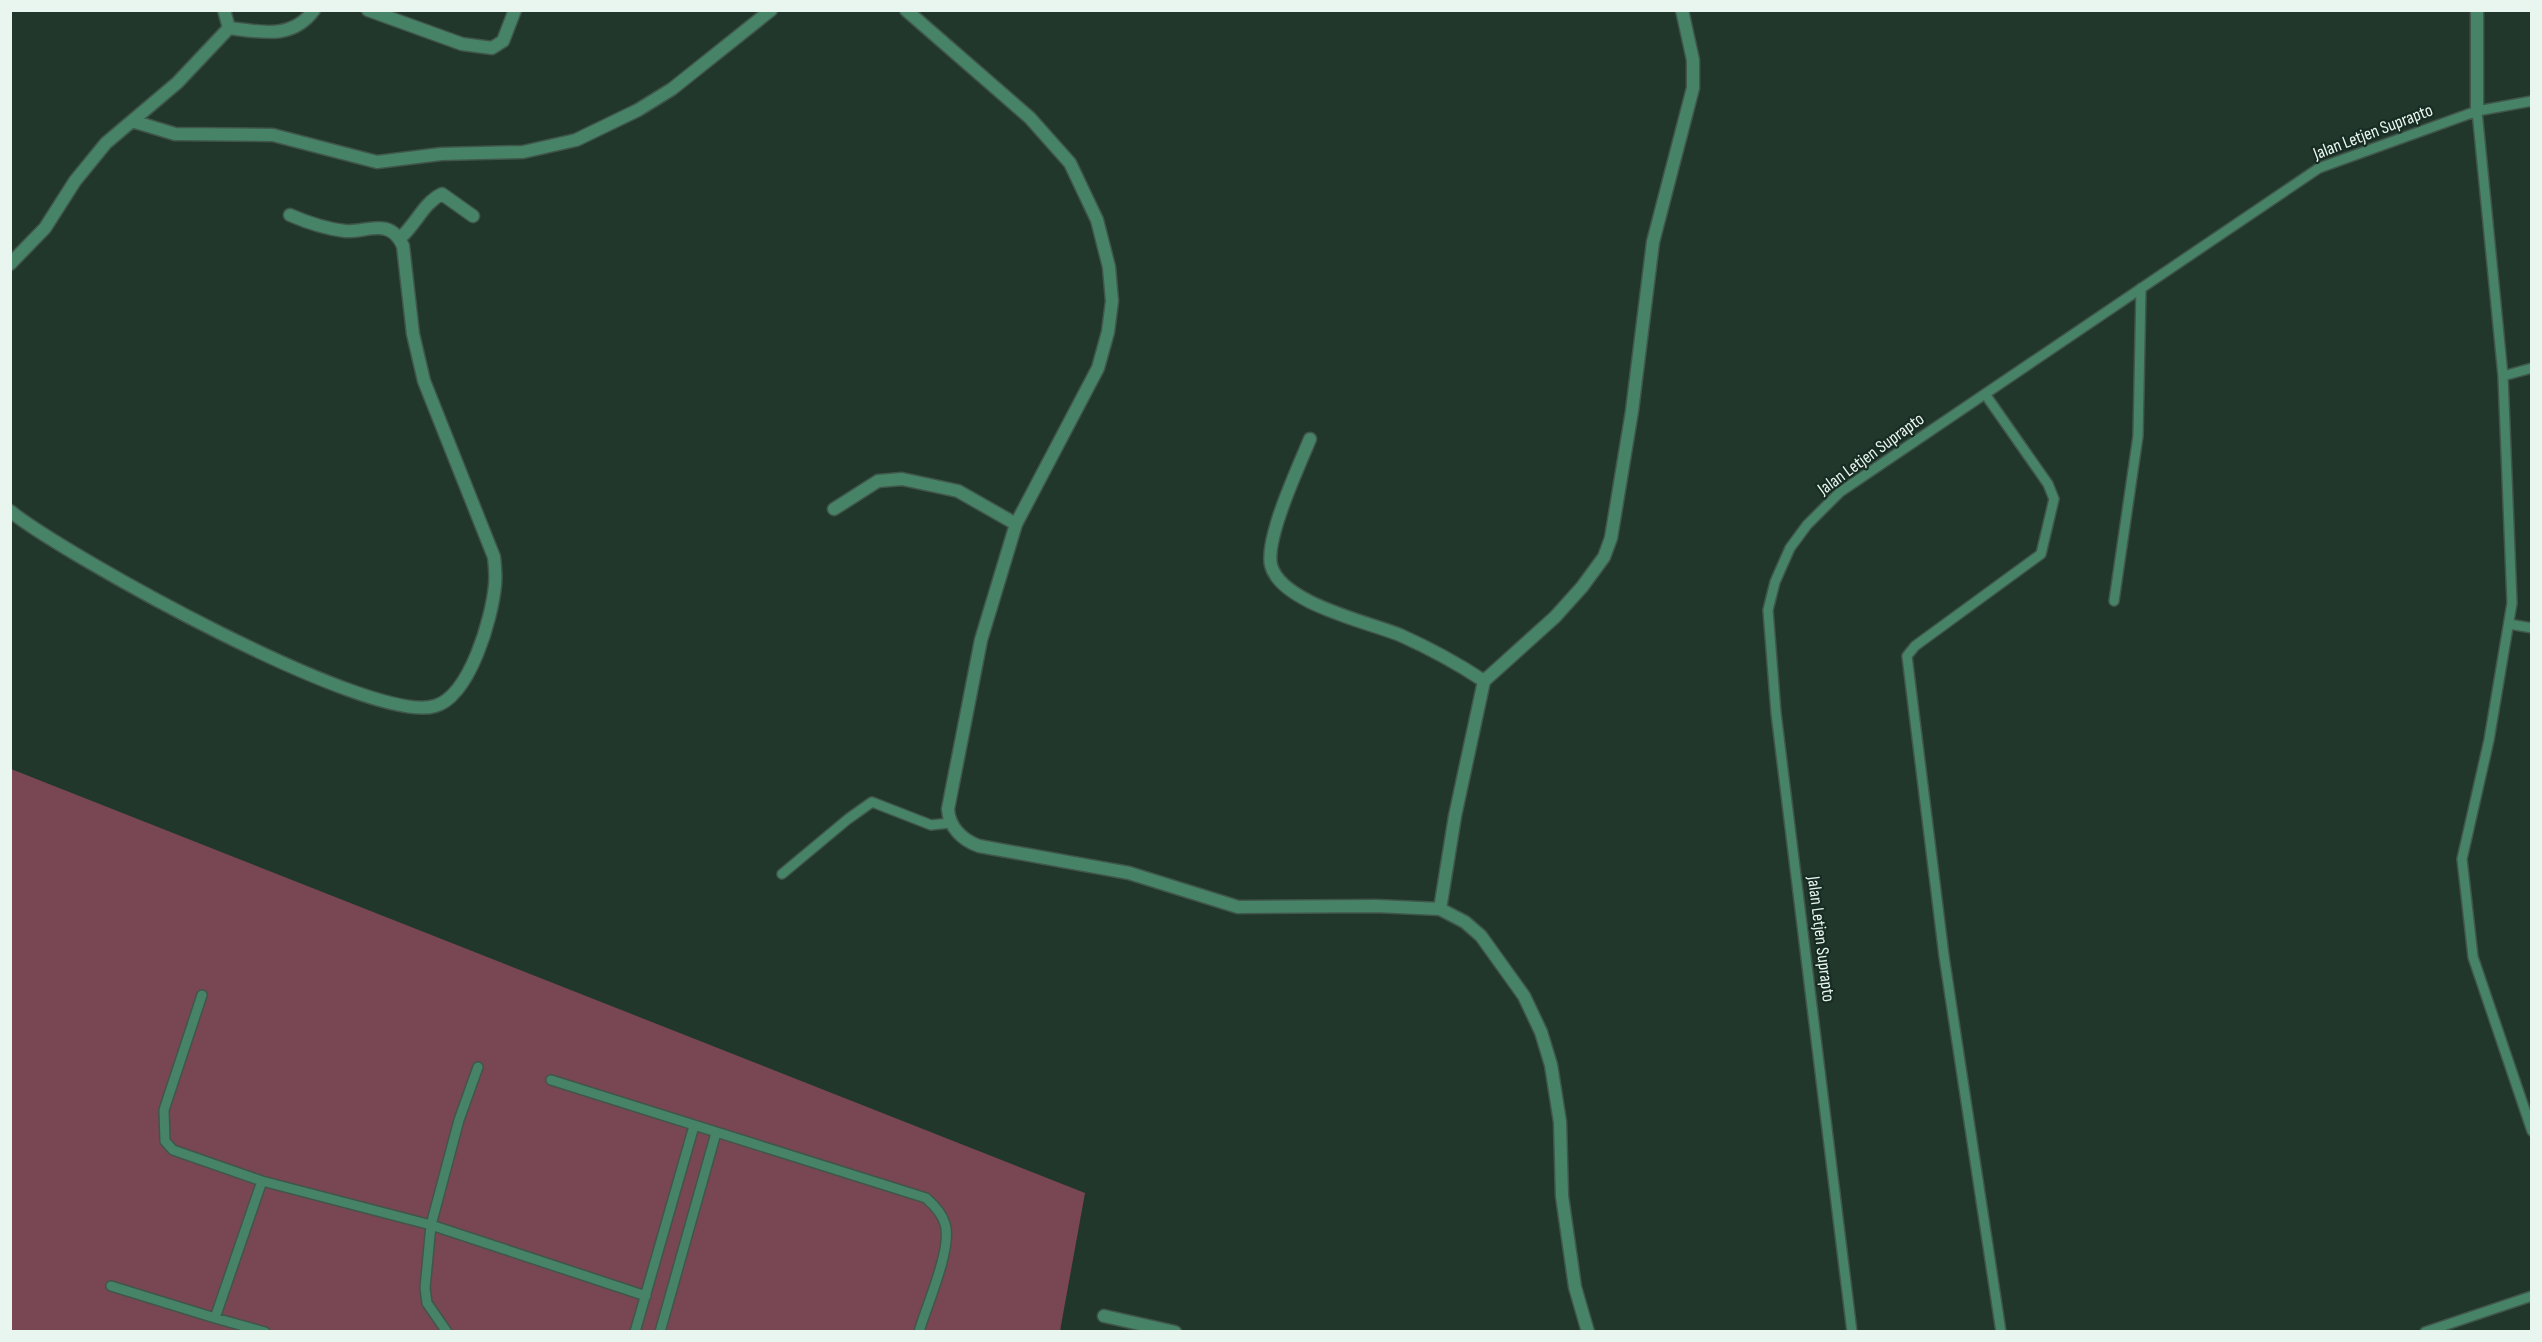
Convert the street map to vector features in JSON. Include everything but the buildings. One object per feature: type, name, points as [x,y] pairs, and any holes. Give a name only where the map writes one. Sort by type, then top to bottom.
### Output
[{"type":"street","points":[[224,10],[229,28]]},
{"type":"street","points":[[229,28],[281,33],[304,23],[314,10]]},
{"type":"street","points":[[368,10],[462,44],[492,48],[503,41],[515,10]]},
{"type":"street","points":[[132,121],[175,134],[273,135],[377,162],[441,154],[523,152],[576,140],[638,110],[672,89],[771,10]]},
{"type":"street","points":[[906,10],[1030,118],[1054,142],[1082,184],[1097,220],[1109,267],[1112,301],[1108,332],[1098,368],[1016,524],[981,640],[948,809],[950,823],[968,842],[979,846],[1129,873],[1238,907],[1376,906],[1440,909],[1465,922],[1481,936],[1524,996],[1541,1032],[1551,1065],[1560,1122],[1562,1196],[1575,1287],[1588,1332]]},
{"type":"street","points":[[1440,909],[1455,816],[1484,681],[1555,617],[1582,587],[1604,557],[1611,537],[1632,411],[1653,242],[1693,88],[1693,60],[1682,10]]},
{"type":"street","points":[[2477,10],[2477,111]]},
{"type":"street","points":[[10,264],[45,228],[92,159],[177,83],[229,28]]},
{"type":"street","points":[[399,238],[415,224],[428,204],[442,194],[472,216]]},
{"type":"street","points":[[10,511],[46,536],[150,598],[269,656],[360,693],[411,709],[434,707],[449,701],[464,682],[481,643],[495,585],[494,557],[424,381],[413,334],[403,246],[399,238],[373,226],[343,231],[290,215]]},
{"type":"street","points":[[1310,439],[1273,540],[1271,565],[1276,575],[1296,593],[1324,608],[1400,635],[1449,658],[1484,681]]},
{"type":"street","points":[[834,509],[878,481],[902,478],[958,491],[1016,524]]},
{"type":"street","points":[[1104,1316],[1175,1332]]},
{"type":"lane","name":"Jalan Letjen Suprapto","points":[[1852,1332],[1776,713],[1768,610],[1775,582],[1790,548],[1807,525],[1840,492],[2319,168],[2477,111],[2532,101]]},
{"type":"lane","points":[[2477,111],[2503,376],[2512,603],[2489,740],[2462,859],[2473,957],[2532,1131]]},
{"type":"lane","points":[[2114,601],[2138,436],[2141,288]]},
{"type":"lane","points":[[2503,376],[2532,368]]},
{"type":"lane","points":[[1985,394],[2048,484],[2054,499],[2041,554],[1915,646],[1908,656],[1944,956],[2001,1332]]},
{"type":"lane","points":[[2509,624],[2532,628]]},
{"type":"lane","points":[[782,874],[848,819],[873,802],[931,825],[950,823]]},
{"type":"lane","points":[[202,995],[164,1110],[165,1141],[173,1150],[262,1181],[431,1226],[646,1296]]},
{"type":"lane","points":[[447,1332],[427,1303],[425,1288],[431,1226],[459,1120],[478,1067]]},
{"type":"lane","points":[[551,1080],[926,1198],[932,1203],[946,1225],[946,1245],[919,1332]]},
{"type":"lane","points":[[635,1332],[694,1126]]},
{"type":"lane","points":[[660,1332],[716,1133]]},
{"type":"lane","points":[[215,1318],[262,1181]]},
{"type":"lane","points":[[111,1286],[265,1332]]},
{"type":"lane","points":[[2425,1332],[2532,1296]]},
{"type":"shaded area","points":[[11,769],[1085,1193],[1060,1331],[11,1332]]}]
